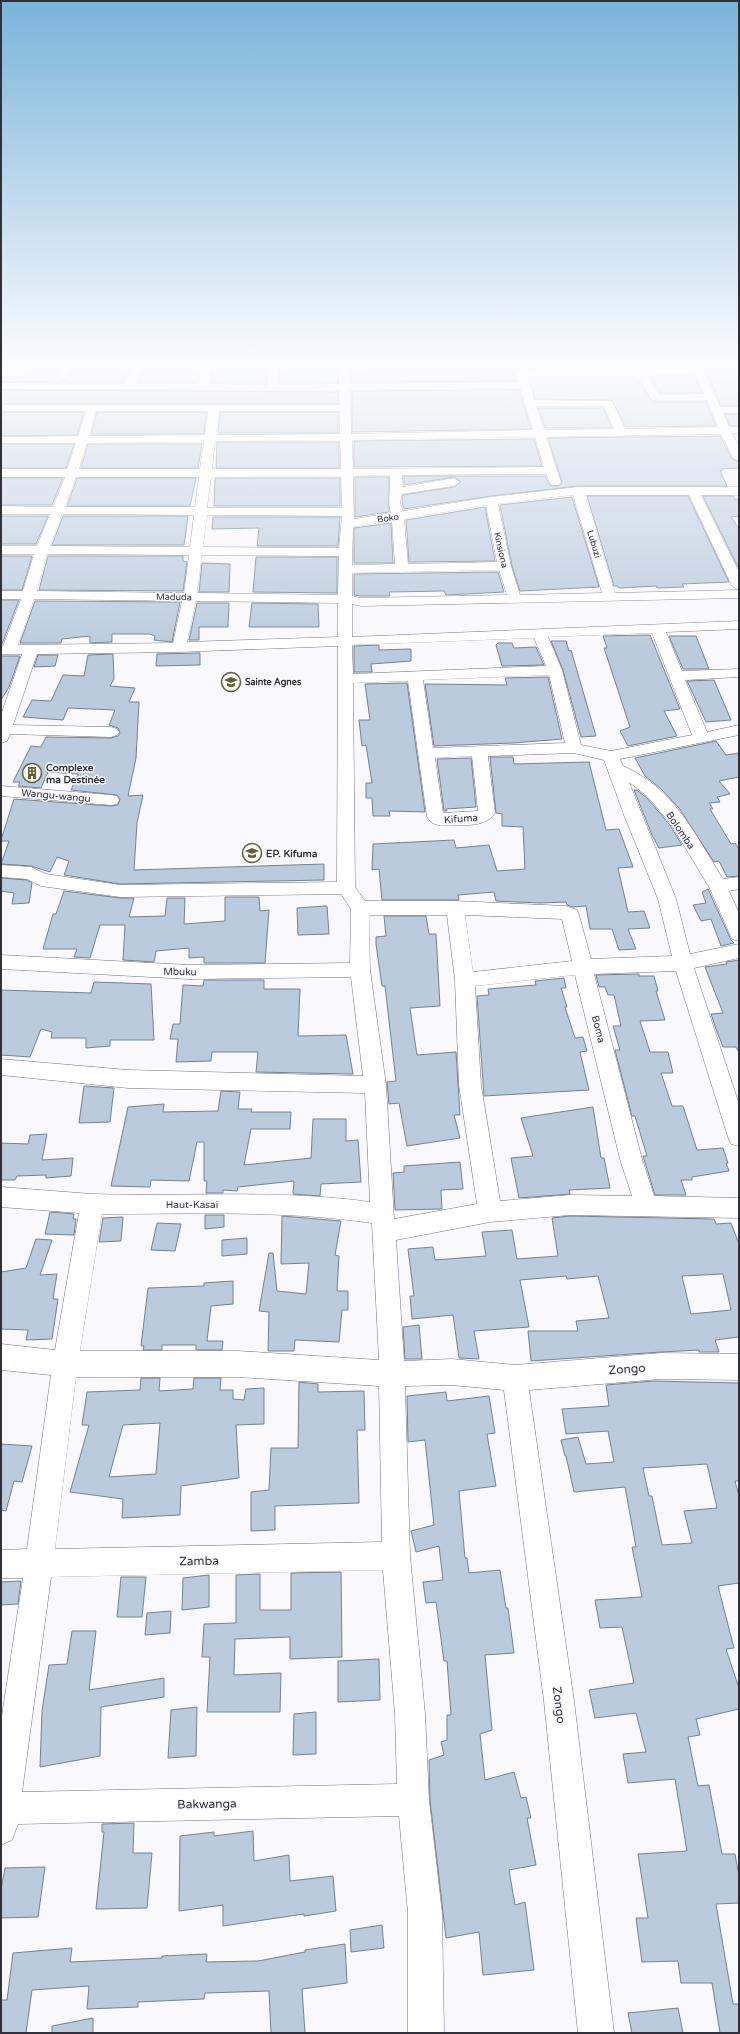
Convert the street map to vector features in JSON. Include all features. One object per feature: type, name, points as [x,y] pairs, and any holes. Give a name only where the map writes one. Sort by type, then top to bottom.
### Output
[{"type":"street","points":[[75,463],[42,550],[29,595],[5,650],[179,648],[657,628],[739,626]]},
{"type":"street","points":[[179,648],[190,597],[207,463]]},
{"type":"street","points":[[345,463],[347,518],[345,552],[346,888],[360,908],[360,970],[375,1085],[392,1374],[396,1556],[410,1714],[414,1800],[425,1913],[426,2033]]},
{"type":"street","points":[[548,463],[559,493]]},
{"type":"street","points":[[1,473],[205,474],[484,472],[550,470]]},
{"type":"street","points":[[396,472],[397,491],[394,503],[398,517],[402,568]]},
{"type":"street","points":[[397,491],[465,480],[484,472]]},
{"type":"street","name":"Boko","points":[[1,510],[200,511],[347,518],[398,517],[491,501],[578,491],[739,491]]},
{"type":"street","name":"Lubuzi","points":[[578,491],[610,598]]},
{"type":"street","points":[[693,491],[739,586]]},
{"type":"street","name":"Kinsiona","points":[[491,501],[504,566],[514,597]]},
{"type":"street","points":[[1,550],[345,552]]},
{"type":"street","points":[[346,569],[504,566]]},
{"type":"street","name":"Maduda","points":[[1,595],[346,599],[371,602],[514,597],[610,598],[739,594]]},
{"type":"street","points":[[657,628],[702,737]]},
{"type":"street","points":[[425,753],[574,748],[555,670],[540,634]]},
{"type":"street","points":[[32,650],[2,732],[111,732]]},
{"type":"street","points":[[345,679],[555,670]]},
{"type":"street","points":[[678,676],[739,673]]},
{"type":"street","name":"Kifuma","points":[[415,675],[435,817],[444,820],[480,818],[487,813],[479,750]]},
{"type":"street","name":"Bolomba","points":[[614,762],[702,737],[739,730]]},
{"type":"street","name":"Bolomba","points":[[574,748],[614,762],[654,793],[677,820],[718,886],[739,934]]},
{"type":"street","points":[[614,762],[632,815],[667,899],[683,963],[739,1137]]},
{"type":"street","name":"Wangu-wangu","points":[[1,791],[111,800]]},
{"type":"street","points":[[1,870],[31,873],[41,880],[120,891],[346,888]]},
{"type":"street","points":[[718,886],[739,883]]},
{"type":"street","points":[[360,908],[455,908],[465,980],[470,1085],[490,1212]]},
{"type":"street","name":"Boma","points":[[455,908],[568,914],[584,967],[631,1159],[646,1205]]},
{"type":"street","points":[[465,980],[584,967],[683,963],[739,951]]},
{"type":"street","name":"Mbuku","points":[[1,962],[189,972],[360,970]]},
{"type":"street","points":[[1,1067],[128,1079],[375,1085]]},
{"type":"street","name":"Haut-Kasai","points":[[1,1197],[92,1204],[246,1204],[333,1208],[383,1223]]},
{"type":"street","points":[[2,1815],[39,1564],[65,1364],[92,1204]]},
{"type":"street","points":[[383,1223],[570,1205],[646,1205],[739,1208]]},
{"type":"street","points":[[1,1357],[65,1364],[238,1364],[392,1374]]},
{"type":"street","name":"Zongo","points":[[392,1374],[452,1372],[515,1378],[661,1366],[739,1367]]},
{"type":"street","name":"Zongo","points":[[515,1378],[559,1701],[596,2033]]},
{"type":"street","name":"Zamba","points":[[1,1564],[396,1556]]},
{"type":"street","name":"Bakwanga","points":[[2,1815],[414,1800]]},
{"type":"building","points":[[1,463],[68,463],[66,468],[1,468]]},
{"type":"building","points":[[82,463],[199,463],[198,468],[81,468]]},
{"type":"building","points":[[216,463],[339,463],[339,468],[216,468]]},
{"type":"building","points":[[354,463],[541,463],[542,466],[354,467]]},
{"type":"building","points":[[556,463],[739,463],[739,468],[721,469],[722,471],[720,471],[727,486],[578,486],[491,496],[404,509],[402,503],[403,495],[454,487],[461,482],[454,477],[404,485],[404,476],[545,476],[550,486],[559,486],[562,482]]},
{"type":"building","points":[[355,477],[389,477],[389,512],[355,517]]},
{"type":"building","points":[[1,478],[63,478],[52,505],[1,505]]},
{"type":"building","points":[[77,478],[196,478],[190,506],[67,506]]},
{"type":"building","points":[[215,478],[340,478],[340,506],[214,506]]},
{"type":"building","points":[[587,496],[688,496],[729,582],[682,584],[684,587],[657,588],[656,586],[619,588],[618,586],[614,586]]},
{"type":"building","points":[[703,496],[733,496],[735,500],[739,499],[739,516],[731,517],[739,529],[739,569]]},
{"type":"building","points":[[572,497],[599,587],[520,591],[512,566],[500,505]]},
{"type":"building","points":[[485,507],[495,561],[409,562],[406,520]]},
{"type":"building","points":[[1,516],[48,516],[36,544],[1,544]]},
{"type":"building","points":[[63,516],[188,516],[184,545],[52,545]]},
{"type":"building","points":[[213,517],[340,517],[338,546],[257,546],[259,528],[212,529]]},
{"type":"building","points":[[391,523],[393,563],[354,563],[354,528]]},
{"type":"building","points":[[1,556],[32,556],[22,590],[1,590]]},
{"type":"building","points":[[48,556],[183,556],[183,561],[187,562],[183,591],[39,590]]},
{"type":"building","points":[[256,557],[337,557],[337,593],[253,592]]},
{"type":"building","points":[[202,563],[230,564],[229,592],[199,592]]},
{"type":"building","points":[[498,572],[504,592],[446,595],[444,591],[389,592],[390,596],[354,595],[354,574]]},
{"type":"building","points":[[1,600],[19,600],[2,644],[1,644]]},
{"type":"building","points":[[35,601],[180,602],[172,642],[154,640],[155,636],[150,634],[112,634],[112,642],[90,643],[90,636],[62,639],[61,643],[20,643]]},
{"type":"building","points":[[197,603],[229,603],[228,627],[199,627],[199,640],[189,640]]},
{"type":"building","points":[[252,603],[318,604],[319,627],[249,627]]},
{"type":"building","points":[[650,635],[680,709],[664,711],[677,736],[628,746],[620,731],[630,727],[604,648],[607,648],[603,636]]},
{"type":"building","points":[[669,636],[696,636],[709,669],[683,669]]},
{"type":"building","points":[[551,641],[566,641],[569,651],[571,650],[596,736],[581,737],[563,670]]},
{"type":"building","points":[[498,643],[512,643],[514,648],[536,647],[544,665],[502,666],[496,645]]},
{"type":"building","points":[[379,645],[379,650],[411,649],[411,661],[371,664],[372,672],[354,672],[354,646]]},
{"type":"building","points":[[200,653],[200,665],[156,666],[157,654]]},
{"type":"building","points":[[113,654],[114,679],[110,686],[135,688],[129,702],[139,702],[136,758],[128,796],[143,795],[137,823],[134,870],[324,864],[324,880],[120,884],[64,875],[69,861],[57,857],[50,872],[31,866],[1,864],[9,841],[1,840],[14,799],[111,806],[118,805],[120,799],[117,795],[71,790],[78,774],[48,772],[41,788],[18,786],[20,782],[13,782],[31,746],[41,747],[46,737],[111,738],[118,736],[120,733],[118,728],[109,725],[115,710],[68,708],[63,720],[23,717],[32,700],[51,701],[63,675],[84,676],[88,655]]},
{"type":"building","points":[[38,655],[58,655],[55,666],[34,667]]},
{"type":"building","points":[[1,656],[20,656],[9,687],[1,700]]},
{"type":"building","points":[[548,677],[562,739],[513,743],[434,746],[425,684],[507,685],[505,678]]},
{"type":"building","points":[[714,680],[731,720],[706,722],[687,681]]},
{"type":"building","points":[[407,683],[425,812],[389,811],[390,816],[373,816],[372,798],[366,798],[366,783],[372,783],[366,745],[362,746],[359,720],[370,720],[365,684]]},
{"type":"building","points":[[716,741],[726,755],[739,753],[739,777],[719,781],[730,794],[717,797],[720,802],[709,803],[713,809],[710,809],[731,844],[735,843],[739,849],[739,876],[727,877],[719,861],[714,862],[679,808],[660,788],[645,776],[635,758]]},
{"type":"building","points":[[490,757],[513,757],[514,764],[589,762],[606,830],[619,829],[633,867],[618,868],[628,912],[644,911],[650,928],[628,929],[636,949],[619,950],[612,929],[590,929],[586,906],[573,907],[567,905],[566,902],[540,903],[496,901],[494,892],[458,895],[459,900],[382,900],[379,869],[372,870],[373,844],[454,840],[456,848],[489,845],[497,871],[525,869],[523,827],[502,826],[502,814],[496,813]]},
{"type":"building","points":[[471,758],[476,807],[446,809],[447,811],[444,811],[437,759]]},
{"type":"building","points":[[634,790],[637,790],[647,798],[670,825],[682,845],[659,848],[652,835]]},
{"type":"building","points":[[1,878],[27,880],[32,883],[29,903],[12,904],[14,893],[1,891]]},
{"type":"building","points":[[708,889],[731,940],[734,943],[721,946],[711,919],[701,921],[693,905],[706,903],[702,892]]},
{"type":"building","points":[[64,891],[120,898],[134,898],[129,917],[165,916],[167,898],[185,898],[184,924],[225,921],[225,897],[259,897],[260,911],[269,910],[265,963],[204,963],[204,957],[189,958],[189,948],[156,951],[154,962],[123,960],[125,925],[100,925],[90,958],[74,957],[77,949],[43,949],[53,914],[56,914]]},
{"type":"building","points":[[327,906],[329,934],[298,935],[297,908]]},
{"type":"building","points":[[384,916],[426,916],[429,934],[436,934],[440,1006],[410,1008],[417,1055],[456,1052],[460,1115],[454,1115],[460,1138],[407,1146],[399,1103],[389,1104],[387,1082],[396,1081],[385,986],[382,986],[376,944],[376,937],[386,936]]},
{"type":"building","points":[[739,960],[738,1051],[736,1047],[723,1047],[711,1014],[723,1013],[705,967],[727,964],[726,962]]},
{"type":"building","points":[[639,974],[639,976],[654,976],[658,991],[656,991],[665,1020],[640,1021],[650,1052],[668,1052],[673,1073],[661,1073],[672,1106],[683,1106],[697,1150],[723,1148],[728,1163],[726,1163],[729,1171],[692,1177],[692,1180],[681,1180],[686,1195],[655,1195],[643,1156],[647,1156],[635,1116],[632,1116],[615,1050],[620,1050],[613,1026],[621,1026],[614,995],[608,995],[605,987],[599,987],[596,975]]},
{"type":"building","points":[[564,978],[566,988],[561,988],[567,1007],[565,1007],[575,1038],[583,1037],[587,1051],[580,1052],[589,1090],[484,1096],[477,996],[489,995],[488,989],[536,985],[535,981]]},
{"type":"building","points":[[204,980],[264,980],[264,989],[300,989],[298,1036],[346,1035],[353,1074],[256,1072],[258,1052],[212,1052],[211,1061],[176,1062],[178,1039],[170,1039],[173,1024],[180,1024],[183,985],[203,986]]},
{"type":"building","points":[[94,982],[151,984],[154,1040],[110,1040],[110,1046],[86,1048],[86,1038],[51,1038],[52,1032],[41,1029],[30,1057],[1,1055],[1,990],[91,993]]},
{"type":"building","points":[[84,1086],[114,1088],[110,1122],[79,1123]]},
{"type":"building","points":[[221,1091],[240,1092],[238,1109],[252,1109],[251,1112],[291,1112],[290,1129],[251,1129],[244,1165],[311,1158],[313,1119],[346,1119],[346,1141],[358,1140],[361,1182],[321,1184],[320,1196],[293,1194],[294,1181],[238,1187],[237,1191],[223,1190],[223,1193],[206,1193],[207,1181],[204,1181],[204,1142],[197,1142],[189,1181],[151,1180],[150,1187],[111,1186],[128,1107],[164,1104],[163,1112],[218,1111]]},
{"type":"building","points":[[593,1107],[601,1158],[604,1158],[610,1188],[569,1190],[570,1194],[519,1198],[511,1158],[533,1156],[521,1118]]},
{"type":"building","points":[[47,1134],[42,1160],[73,1158],[71,1176],[46,1178],[46,1175],[17,1176],[15,1180],[1,1180],[1,1143],[28,1144],[30,1135]]},
{"type":"building","points":[[460,1162],[463,1189],[441,1190],[442,1209],[395,1210],[393,1173],[404,1172],[404,1166]]},
{"type":"building","points":[[50,1212],[74,1214],[73,1219],[76,1219],[74,1235],[45,1234]]},
{"type":"building","points":[[205,1215],[224,1215],[224,1227],[205,1229]]},
{"type":"building","points":[[282,1216],[341,1221],[335,1255],[339,1256],[337,1291],[348,1291],[348,1310],[342,1310],[339,1342],[295,1340],[294,1351],[268,1351],[269,1312],[259,1311],[269,1253],[273,1253],[277,1291],[306,1294],[309,1263],[281,1264]]},
{"type":"building","points":[[570,1216],[714,1219],[716,1224],[731,1223],[739,1244],[739,1337],[715,1340],[719,1352],[699,1352],[699,1350],[531,1361],[528,1331],[578,1331],[576,1321],[609,1318],[598,1276],[567,1279],[566,1276],[520,1280],[529,1327],[474,1331],[479,1359],[459,1358],[453,1315],[412,1319],[410,1296],[414,1296],[408,1249],[433,1247],[435,1260],[486,1256],[482,1232],[512,1230],[517,1259],[558,1256],[552,1218]],"holes":[[[723,1274],[731,1310],[691,1314],[682,1276]]]},
{"type":"building","points":[[123,1217],[121,1241],[99,1242],[103,1218]]},
{"type":"building","points":[[157,1223],[181,1224],[175,1251],[151,1250]]},
{"type":"building","points":[[247,1238],[247,1254],[222,1256],[222,1240]]},
{"type":"building","points":[[36,1239],[52,1240],[40,1275],[57,1274],[53,1299],[58,1299],[52,1339],[26,1340],[28,1330],[1,1329],[1,1272],[26,1268]]},
{"type":"building","points":[[233,1281],[233,1304],[211,1306],[207,1341],[223,1341],[222,1350],[196,1350],[196,1345],[162,1345],[162,1350],[143,1350],[144,1346],[141,1346],[148,1288],[204,1286],[204,1283]]},
{"type":"building","points":[[419,1325],[422,1359],[405,1359],[403,1327]]},
{"type":"building","points":[[141,1378],[160,1378],[159,1391],[193,1389],[194,1378],[221,1378],[220,1390],[233,1390],[233,1399],[244,1400],[246,1389],[264,1388],[264,1424],[236,1425],[239,1478],[181,1486],[180,1515],[122,1518],[123,1499],[70,1492],[89,1425],[82,1425],[87,1392],[140,1390]],"holes":[[[160,1423],[156,1474],[109,1477],[123,1425]]]},
{"type":"building","points":[[653,1381],[739,1383],[739,1481],[735,1481],[739,1496],[739,1583],[718,1586],[734,1648],[726,1649],[739,1688],[739,1709],[696,1719],[700,1735],[688,1737],[698,1786],[709,1785],[722,1854],[735,1854],[739,1876],[739,1903],[716,1904],[733,2004],[739,2004],[739,2033],[720,2033],[712,1983],[681,1983],[678,1961],[642,1962],[636,1918],[648,1918],[638,1854],[687,1851],[675,1779],[628,1783],[623,1754],[646,1752],[636,1713],[595,1718],[589,1690],[634,1683],[622,1627],[600,1628],[595,1600],[642,1597],[632,1547],[636,1547],[625,1487],[574,1492],[561,1440],[578,1437],[586,1464],[614,1462],[608,1431],[566,1434],[562,1409],[609,1406],[606,1385]],"holes":[[[707,1464],[717,1508],[684,1511],[692,1543],[662,1545],[652,1496],[649,1496],[643,1468]]]},
{"type":"building","points":[[299,1382],[318,1384],[318,1392],[364,1391],[365,1430],[357,1430],[359,1503],[275,1506],[275,1530],[251,1531],[251,1492],[269,1490],[271,1448],[298,1448]]},
{"type":"building","points":[[446,1392],[447,1401],[489,1396],[495,1433],[487,1434],[496,1486],[459,1491],[465,1558],[467,1558],[469,1573],[500,1570],[506,1608],[508,1608],[514,1653],[485,1655],[492,1730],[480,1734],[485,1780],[514,1772],[521,1798],[526,1797],[531,1818],[527,1818],[536,1865],[509,1870],[515,1905],[525,1902],[534,1970],[483,1975],[479,1932],[446,1938],[430,1800],[429,1760],[444,1755],[441,1742],[447,1740],[447,1715],[451,1715],[447,1661],[444,1661],[436,1602],[426,1603],[423,1582],[443,1580],[439,1546],[416,1552],[411,1531],[434,1525],[425,1440],[408,1442],[407,1396]]},
{"type":"building","points":[[1,1444],[32,1446],[22,1482],[14,1481],[6,1511],[1,1510]]},
{"type":"building","points":[[341,1572],[342,1657],[290,1659],[290,1637],[235,1639],[234,1675],[281,1673],[280,1712],[207,1712],[210,1657],[202,1657],[204,1624],[236,1623],[236,1575],[260,1574],[260,1610],[291,1610],[291,1573]]},
{"type":"building","points":[[209,1575],[209,1607],[182,1610],[183,1578]]},
{"type":"building","points":[[121,1577],[146,1577],[142,1617],[117,1617]]},
{"type":"building","points":[[21,1581],[18,1604],[1,1605],[1,1582]]},
{"type":"building","points":[[171,1611],[170,1633],[145,1635],[147,1613]]},
{"type":"building","points":[[72,1631],[96,1631],[89,1690],[164,1678],[164,1697],[101,1707],[100,1756],[40,1767],[42,1711],[49,1665],[67,1664]]},
{"type":"building","points":[[379,1659],[380,1700],[338,1702],[338,1661]]},
{"type":"building","points":[[197,1707],[196,1756],[168,1758],[171,1710]]},
{"type":"building","points":[[316,1712],[316,1754],[293,1755],[294,1714]]},
{"type":"building","points":[[134,1823],[133,1853],[152,1853],[147,1908],[96,1909],[104,1832],[102,1832],[102,1824]]},
{"type":"building","points":[[253,1831],[254,1861],[289,1855],[290,1881],[333,1876],[336,1911],[304,1916],[304,1914],[223,1926],[223,1905],[179,1911],[180,1836],[214,1832],[214,1836]]},
{"type":"building","points":[[45,1867],[38,1917],[1,1918],[1,1890],[5,1868]]},
{"type":"building","points":[[382,1925],[384,1948],[351,1952],[350,1930]]},
{"type":"building","points":[[345,1944],[347,1983],[302,1989],[305,2033],[271,2033],[269,1991],[205,1993],[204,1999],[138,2002],[138,2007],[87,2009],[89,1986],[32,1990],[26,2033],[1,2033],[1,2000],[7,2000],[13,1953],[72,1948],[70,1962],[162,1958],[162,1956],[207,1954],[206,1962],[258,1961],[305,1952],[305,1950]]},
{"type":"building","points":[[678,2008],[683,2033],[632,2033],[628,2013]]},
{"type":"building","points":[[93,2018],[93,2033],[52,2033],[52,2026]]},
{"type":"place","name":"Sainte Agnes","points":[[231,682]]},
{"type":"place","name":"Complexe ma Destinée","points":[[32,773]]},
{"type":"place","name":"EP. Kifuma","points":[[252,853]]}]
